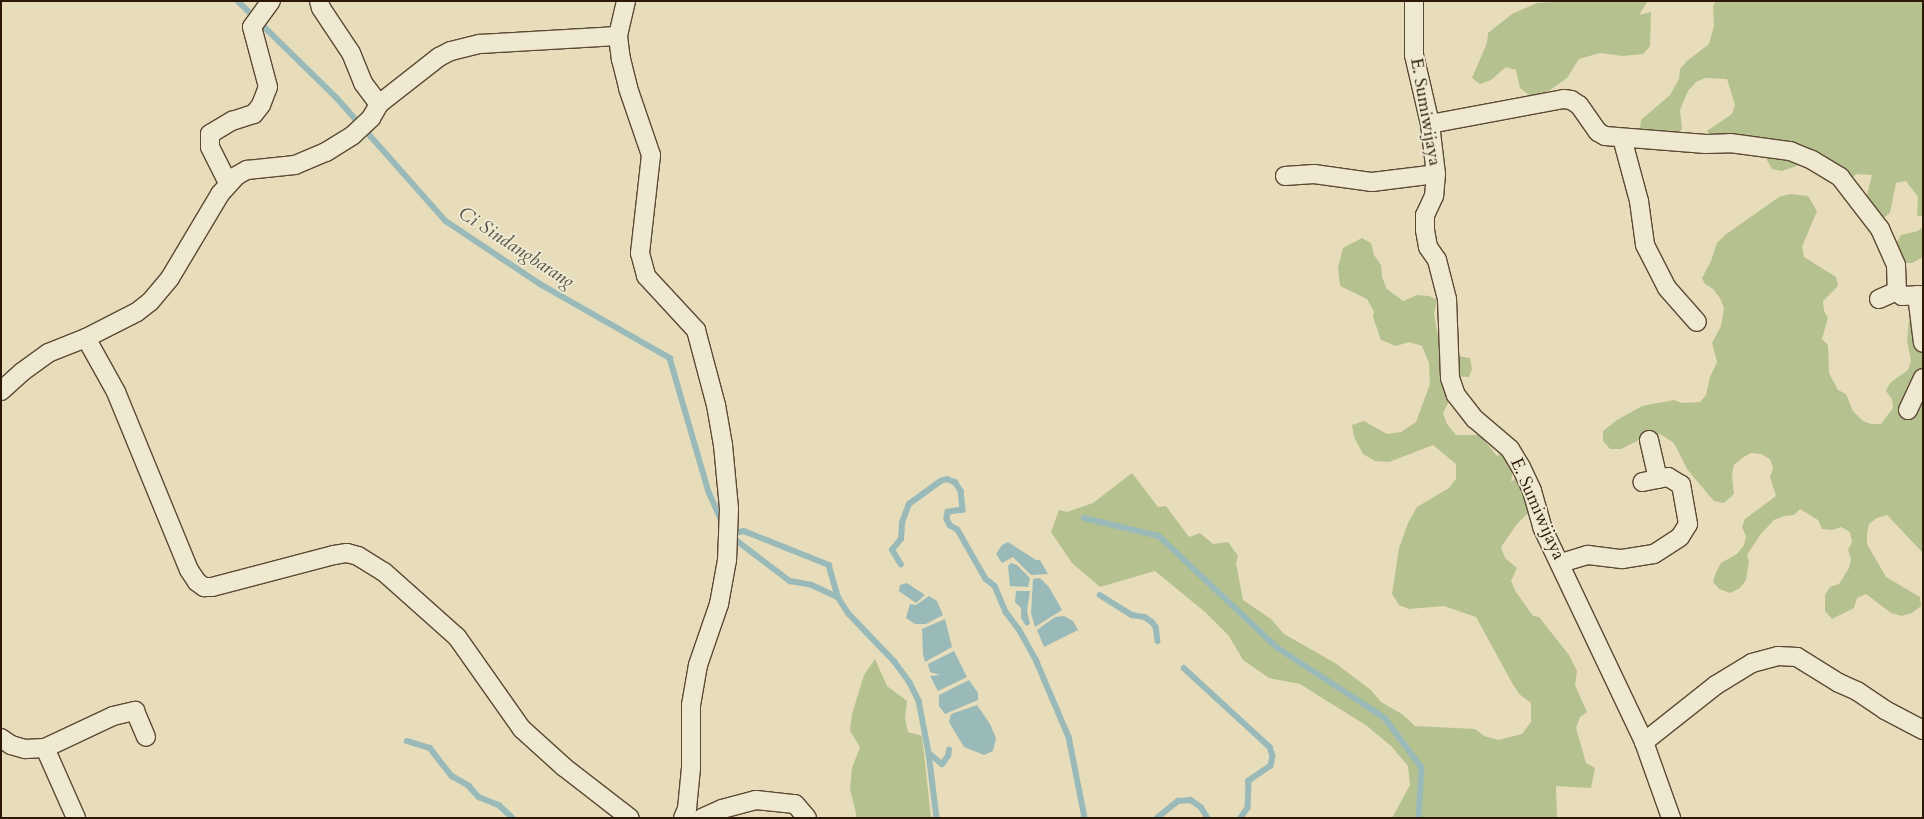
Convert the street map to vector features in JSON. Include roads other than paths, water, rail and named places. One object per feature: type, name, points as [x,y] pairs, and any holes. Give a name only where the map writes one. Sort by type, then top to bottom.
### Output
[{"type":"street","points":[[319,1],[321,8],[350,52],[375,111]]},
{"type":"street","points":[[626,1],[618,36],[628,88],[651,155],[640,253],[646,276],[696,330],[716,405],[723,445],[729,509],[727,560],[719,604],[698,665],[691,705],[691,768],[687,809],[683,818]]},
{"type":"street","name":"E. Sumiwijaya","points":[[1414,1],[1414,54],[1430,124],[1436,174],[1434,196],[1425,215],[1425,230],[1428,247],[1437,260],[1447,299],[1450,336],[1448,354],[1450,378],[1456,395],[1475,418],[1510,449],[1522,467],[1532,491],[1542,527],[1561,563],[1644,742],[1671,818]]},
{"type":"street","points":[[228,183],[210,147],[210,134],[232,121],[254,114],[261,105],[268,87],[252,27],[270,3]]},
{"type":"street","points":[[1,391],[22,372],[48,353],[86,338],[137,312],[160,292],[228,183],[236,176],[247,170],[295,164],[309,160],[353,135],[375,111],[439,57],[466,46],[618,36]]},
{"type":"street","points":[[1430,124],[1564,99],[1571,100],[1579,105],[1598,132],[1604,136],[1706,144],[1730,143],[1790,150],[1829,169],[1840,177],[1880,229],[1896,265],[1897,290],[1902,296],[1920,295],[1923,343]]},
{"type":"street","points":[[1622,138],[1639,201],[1645,245],[1667,288],[1697,322]]},
{"type":"street","points":[[1285,176],[1314,174],[1372,182],[1436,174]]},
{"type":"street","points":[[1879,299],[1897,290]]},
{"type":"street","points":[[86,338],[116,392],[189,570],[197,582],[204,587],[212,587],[334,555],[347,554],[364,560],[384,572],[458,637],[522,730],[564,767],[630,818]]},
{"type":"street","points":[[1908,410],[1923,378]]},
{"type":"street","points":[[1561,563],[1588,555],[1622,559],[1654,554],[1680,537],[1688,524],[1681,485],[1668,477],[1650,481],[1649,440]]},
{"type":"street","points":[[1644,742],[1716,686],[1752,663],[1778,656],[1797,657],[1832,679],[1857,691],[1885,710],[1923,730]]},
{"type":"street","points":[[1,738],[11,746],[26,749],[45,748],[113,716],[135,711],[146,737]]},
{"type":"street","points":[[45,748],[76,818]]},
{"type":"street","points":[[702,818],[756,800],[795,804],[807,818]]},
{"type":"water","points":[[1008,542],[1036,560],[1040,560],[1048,574],[1031,575],[1013,557],[1002,563],[996,554],[1002,545]]},
{"type":"water","points":[[1011,563],[1017,565],[1030,578],[1028,587],[1010,586],[1008,566]]},
{"type":"water","points":[[1040,578],[1049,587],[1062,610],[1035,627],[1031,613],[1033,579]]},
{"type":"water","points":[[907,583],[925,595],[916,603],[899,591],[900,585]]},
{"type":"water","points":[[1016,591],[1030,591],[1027,611],[1030,624],[1026,626],[1021,618],[1021,608],[1015,602]]},
{"type":"water","points":[[929,596],[937,601],[943,615],[926,624],[915,624],[906,618],[910,604],[916,605]]},
{"type":"water","points":[[1064,616],[1073,621],[1078,630],[1044,647],[1037,630],[1055,617]]},
{"type":"water","points":[[945,619],[952,647],[925,662],[922,629]]},
{"type":"water","points":[[954,651],[967,677],[938,691],[930,676],[940,675],[930,672],[928,664]]},
{"type":"water","points":[[969,680],[978,693],[978,700],[945,714],[939,706],[939,695]]},
{"type":"water","points":[[977,705],[990,724],[996,738],[993,751],[984,755],[964,747],[949,722],[951,714]]},
{"type":"waterway","name":"Ci Sindangbarang","points":[[238,1],[337,98],[446,221],[540,284],[670,358],[709,492],[722,521]]},
{"type":"waterway","points":[[901,565],[892,550],[901,539],[902,523],[909,504],[941,481],[947,479],[955,482],[961,491],[963,510],[948,512],[947,519],[950,525],[958,530],[986,579],[995,586],[1006,612],[1019,629],[1037,662],[1069,737],[1085,818]]},
{"type":"waterway","points":[[1084,518],[1159,536],[1278,648],[1385,718],[1422,768],[1419,818]]},
{"type":"waterway","points":[[730,534],[744,531],[829,565],[838,597],[849,614],[895,662],[910,683],[919,701],[929,753],[937,818]]},
{"type":"waterway","points":[[732,537],[790,581],[812,585],[838,597]]},
{"type":"waterway","points":[[1100,595],[1132,615],[1145,617],[1152,622],[1156,627],[1158,641]]},
{"type":"waterway","points":[[1184,668],[1270,747],[1273,756],[1271,766],[1249,781],[1248,808],[1241,818]]},
{"type":"waterway","points":[[407,741],[430,748],[452,776],[469,786],[479,797],[499,805],[513,818]]},
{"type":"waterway","points":[[929,753],[942,764],[948,756],[949,750]]},
{"type":"waterway","points":[[1157,818],[1178,801],[1191,800],[1201,807],[1208,818]]}]
